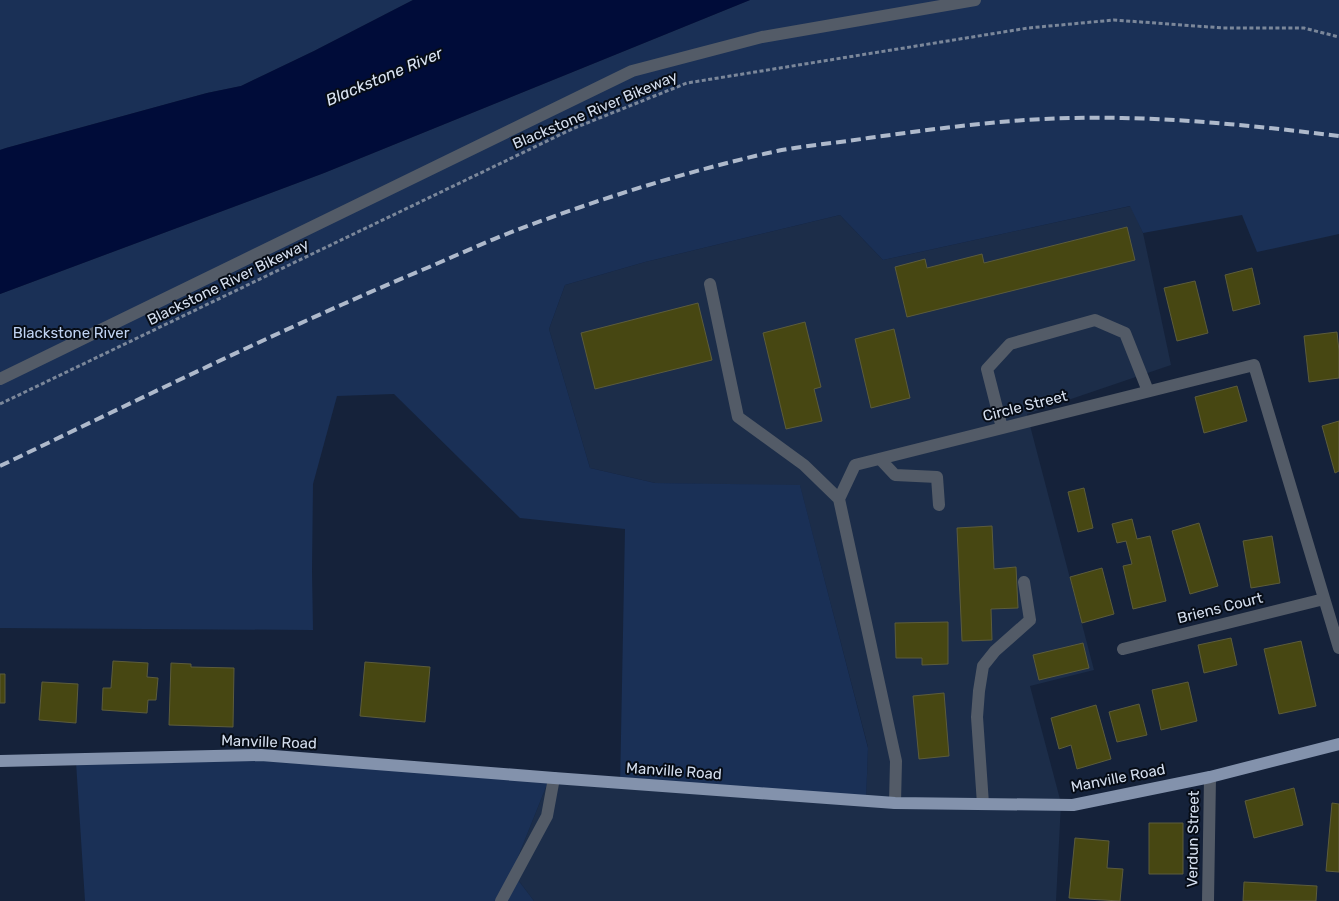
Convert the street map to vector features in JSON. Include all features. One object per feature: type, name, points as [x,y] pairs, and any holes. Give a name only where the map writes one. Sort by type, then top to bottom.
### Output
[{"type":"main road","name":"Manville Road","points":[[0,761],[260,755],[895,803],[1073,805],[1210,777],[1339,744]]},
{"type":"street","points":[[0,379],[632,71],[762,37],[975,0]]},
{"type":"street","points":[[710,284],[738,417],[804,465],[839,499],[896,761],[895,803]]},
{"type":"street","points":[[1002,428],[987,368],[1010,344],[1095,320],[1124,333],[1148,392]]},
{"type":"street","name":"Circle Street","points":[[839,499],[855,465],[1254,365],[1339,648]]},
{"type":"street","points":[[880,459],[895,475],[937,477],[939,505]]},
{"type":"street","points":[[983,804],[977,717],[983,666],[995,651],[1030,620],[1024,582]]},
{"type":"street","name":"Briens Court","points":[[1123,649],[1324,599]]},
{"type":"street","name":"Verdun Street","points":[[1208,901],[1210,777]]},
{"type":"street","points":[[501,901],[547,816],[554,778]]},
{"type":"path","name":"Blackstone River Bikeway","points":[[0,404],[572,129],[687,83],[1028,28],[1114,20],[1223,28],[1304,28],[1339,37]]},
{"type":"shaded area","points":[[1131,206],[1143,233],[1171,365],[1027,414],[1094,670],[1030,686],[1061,803],[1056,901],[534,901],[512,872],[548,782],[866,801],[868,747],[800,486],[655,483],[590,468],[549,329],[565,285],[645,262],[840,215],[883,260]]},
{"type":"green space","points":[[0,0],[413,0],[241,86],[207,93],[0,150]]},
{"type":"green space","name":"Blackstone River","points":[[750,0],[1339,0],[1339,234],[1257,252],[1242,215],[1143,233],[1130,206],[883,260],[840,215],[645,262],[565,285],[549,329],[590,468],[655,483],[800,485],[868,748],[866,802],[620,788],[625,529],[520,518],[394,394],[337,396],[313,484],[313,630],[0,628],[0,294],[324,173]]},
{"type":"green space","points":[[253,760],[548,782],[512,872],[534,901],[85,901],[76,762]]},
{"type":"water","name":"Blackstone River","points":[[413,0],[750,0],[324,173],[0,294],[0,150],[207,93],[241,86]]},
{"type":"building","points":[[1127,227],[1135,260],[907,317],[895,267],[925,259],[927,268],[982,254],[984,263]]},
{"type":"building","points":[[1252,268],[1260,304],[1233,311],[1225,275]]},
{"type":"building","points":[[1195,281],[1208,333],[1177,341],[1164,288]]},
{"type":"building","points":[[698,303],[712,360],[595,389],[581,333]]},
{"type":"building","points":[[805,322],[821,387],[814,389],[822,421],[786,429],[763,333]]},
{"type":"building","points":[[894,329],[910,398],[871,408],[855,339]]},
{"type":"building","points":[[1337,332],[1339,378],[1309,382],[1304,336]]},
{"type":"building","points":[[1237,386],[1247,421],[1204,433],[1195,397]]},
{"type":"building","points":[[1339,421],[1339,471],[1335,473],[1322,426]]},
{"type":"building","points":[[1084,488],[1093,528],[1078,532],[1068,492]]},
{"type":"building","points":[[1132,519],[1137,539],[1150,536],[1166,601],[1133,609],[1123,566],[1132,564],[1126,541],[1117,543],[1112,524]]},
{"type":"building","points":[[1199,523],[1218,586],[1190,594],[1172,531]]},
{"type":"building","points":[[992,526],[994,569],[1016,567],[1018,608],[991,609],[992,640],[962,641],[957,528]]},
{"type":"building","points":[[1272,536],[1280,583],[1251,588],[1243,541]]},
{"type":"building","points":[[1102,568],[1114,614],[1082,623],[1070,577]]},
{"type":"building","points":[[948,622],[948,664],[922,665],[922,658],[896,658],[895,623]]},
{"type":"building","points":[[1231,638],[1237,665],[1204,673],[1198,645]]},
{"type":"building","points":[[1301,641],[1316,706],[1279,714],[1264,649]]},
{"type":"building","points":[[1083,643],[1089,668],[1039,680],[1033,655]]},
{"type":"building","points":[[113,661],[148,663],[147,677],[158,678],[156,700],[148,700],[147,713],[102,710],[103,688],[111,688]]},
{"type":"building","points":[[365,662],[430,667],[425,722],[360,716]]},
{"type":"building","points":[[171,663],[191,664],[191,667],[234,668],[233,727],[169,725]]},
{"type":"building","points":[[0,674],[5,674],[5,703],[0,703]]},
{"type":"building","points":[[42,682],[78,684],[76,723],[39,720]]},
{"type":"building","points":[[1188,682],[1197,721],[1161,730],[1152,690]]},
{"type":"building","points":[[944,693],[949,756],[919,759],[913,696]]},
{"type":"building","points":[[1139,704],[1147,735],[1117,742],[1109,712]]},
{"type":"building","points":[[1096,705],[1111,759],[1077,769],[1071,745],[1059,749],[1051,718]]},
{"type":"building","points":[[1294,788],[1303,825],[1254,838],[1245,801]]},
{"type":"building","points":[[1332,803],[1339,804],[1339,872],[1326,871]]},
{"type":"building","points":[[1149,823],[1183,823],[1183,874],[1149,874]]},
{"type":"building","points":[[1075,838],[1109,841],[1107,868],[1123,869],[1120,901],[1069,898]]},
{"type":"building","points":[[1244,882],[1317,886],[1316,901],[1243,901]]},
{"type":"railway","points":[[0,466],[263,341],[491,240],[611,197],[743,159],[788,149],[912,132],[977,124],[1043,119],[1117,118],[1191,121],[1339,136]]}]
